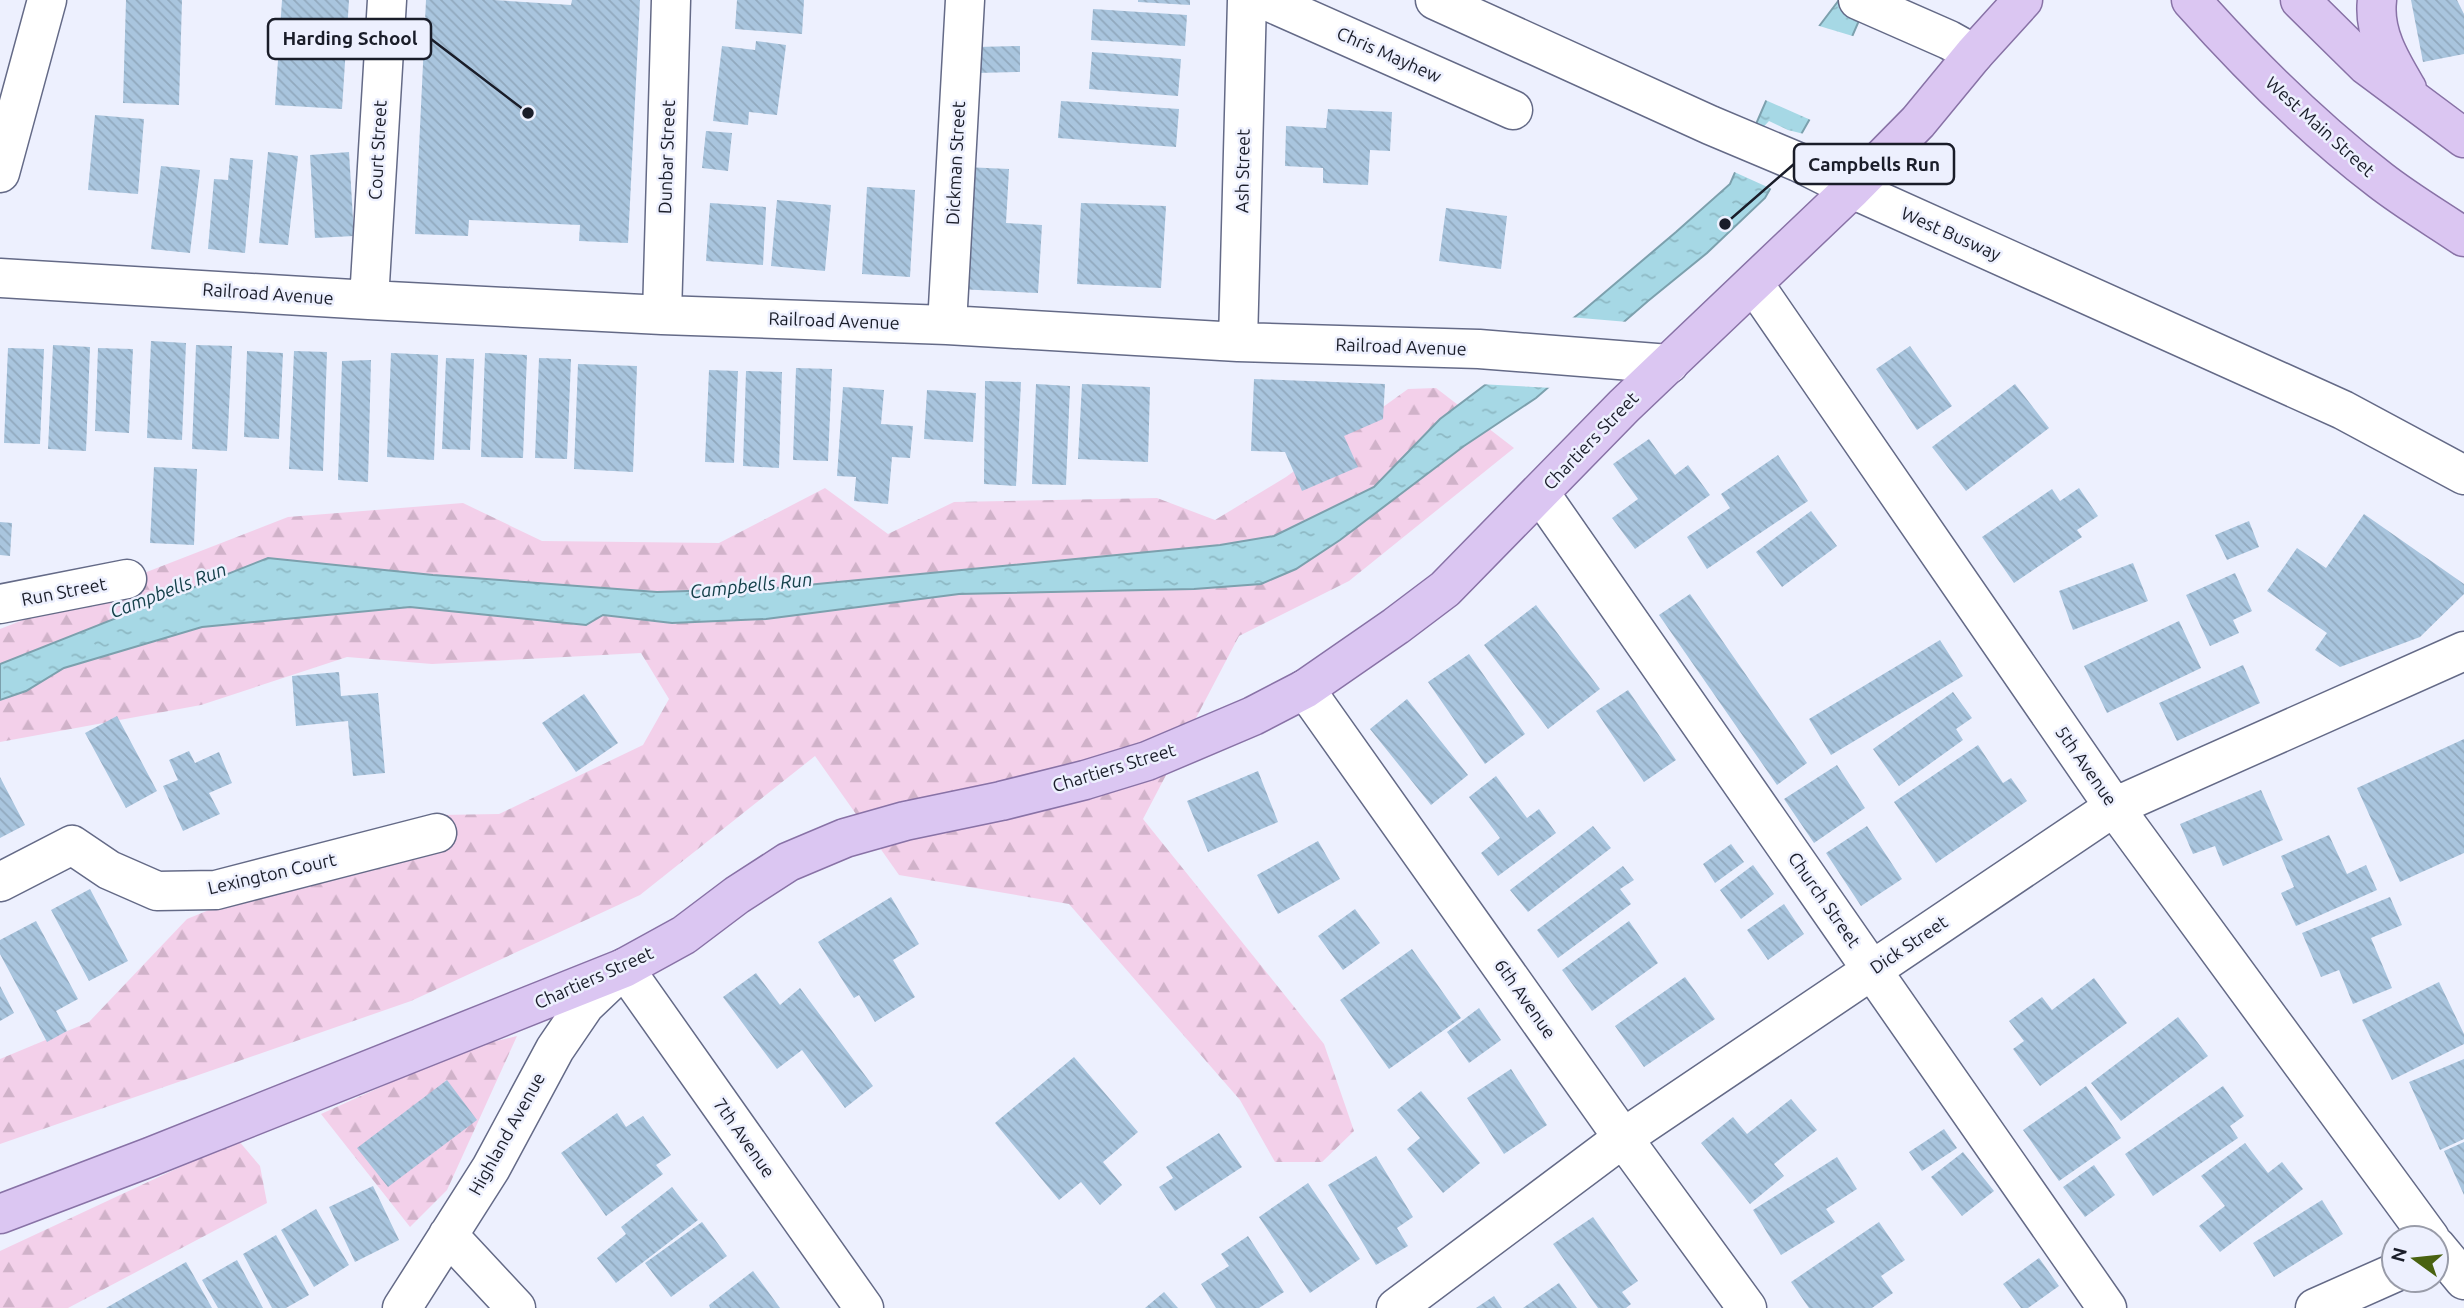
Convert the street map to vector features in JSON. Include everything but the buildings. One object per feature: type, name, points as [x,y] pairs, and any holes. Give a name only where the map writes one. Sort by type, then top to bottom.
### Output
[{"type":"main road","name":"Chartiers Street","points":[[0,1214],[189,1142],[624,968],[684,935],[737,895],[788,862],[845,838],[905,821],[1085,780],[1147,761],[1241,721],[1305,689],[1445,589],[1614,416],[1754,284],[1918,122],[1974,54],[2024,0]]},
{"type":"main road","name":"West Main Street","points":[[2191,0],[2230,44],[2309,122],[2381,181],[2464,237]]},
{"type":"main road","points":[[2300,0],[2366,65],[2464,138]]},
{"type":"main road","points":[[2377,0],[2378,29],[2387,55],[2415,103]]},
{"type":"street","points":[[0,173],[47,0]]},
{"type":"street","name":"Court Street","points":[[369,300],[387,0]]},
{"type":"street","name":"Dunbar Street","points":[[662,315],[671,0]]},
{"type":"street","name":"Dickman Street","points":[[947,325],[965,0]]},
{"type":"street","name":"Ash Street","points":[[1238,342],[1247,0]]},
{"type":"street","name":"Chris Mayhew","points":[[1265,0],[1513,110]]},
{"type":"street","name":"West Busway","points":[[1435,0],[2343,410],[2464,475]]},
{"type":"street","points":[[1858,0],[1974,54]]},
{"type":"street","name":"Railroad Avenue","points":[[0,278],[662,315],[947,325],[1238,342],[1479,349],[1669,364]]},
{"type":"street","name":"5th Avenue","points":[[1754,284],[2114,807],[2419,1224]]},
{"type":"street","name":"Church Street","points":[[1540,493],[2107,1308]]},
{"type":"street","name":"Run Street","points":[[0,604],[127,579]]},
{"type":"street","name":"Dick Street","points":[[1396,1308],[1623,1138],[2114,807],[2464,651]]},
{"type":"street","name":"6th Avenue","points":[[1305,689],[1623,1138],[1747,1308]]},
{"type":"street","name":"Lexington Court","points":[[0,882],[72,845],[108,870],[157,891],[216,890],[437,833]]},
{"type":"street","name":"Highland Avenue","points":[[402,1308],[491,1168],[555,1049],[585,1005],[624,968]]},
{"type":"street","name":"7th Avenue","points":[[624,968],[864,1308]]},
{"type":"street","points":[[448,1235],[516,1308]]},
{"type":"street","points":[[2315,1308],[2380,1279]]},
{"type":"green space","points":[[1436,388],[1514,448],[1349,581],[1239,636],[1143,819],[1324,1044],[1354,1131],[1322,1162],[1275,1162],[1240,1100],[1069,904],[899,875],[815,756],[640,895],[411,1001],[0,1144],[0,1059],[89,1022],[187,919],[440,815],[499,814],[643,745],[669,699],[641,653],[432,664],[347,657],[201,705],[0,742],[0,629],[288,517],[463,503],[542,541],[719,543],[825,488],[888,534],[954,502],[1157,498],[1215,520],[1286,477],[1408,389]]},
{"type":"green space","points":[[517,1036],[447,1190],[410,1227],[321,1114],[467,1048]]},
{"type":"green space","points":[[238,1140],[260,1166],[267,1203],[68,1308],[0,1308],[0,1251]]},
{"type":"water","points":[[1839,0],[1868,0],[1837,71],[1765,198],[1707,253],[1536,398],[1464,446],[1340,540],[1296,569],[1261,584],[1194,589],[959,594],[766,619],[672,623],[603,615],[586,625],[410,607],[202,627],[64,668],[26,691],[0,700],[0,664],[268,558],[433,575],[657,592],[776,588],[1220,545],[1274,536],[1374,487],[1440,419],[1584,310],[1730,184],[1766,101]]},
{"type":"pier","points":[[1816,25],[1856,37],[1813,121],[1763,99]]},
{"type":"pier","points":[[1769,121],[1804,134],[1774,190],[1732,171],[1740,152]]},
{"type":"pier","points":[[1569,317],[1628,322],[1553,388],[1479,384]]},
{"type":"place","name":"Harding School","points":[[528,113]]},
{"type":"place","name":"Campbells Run","points":[[1725,224]]}]
